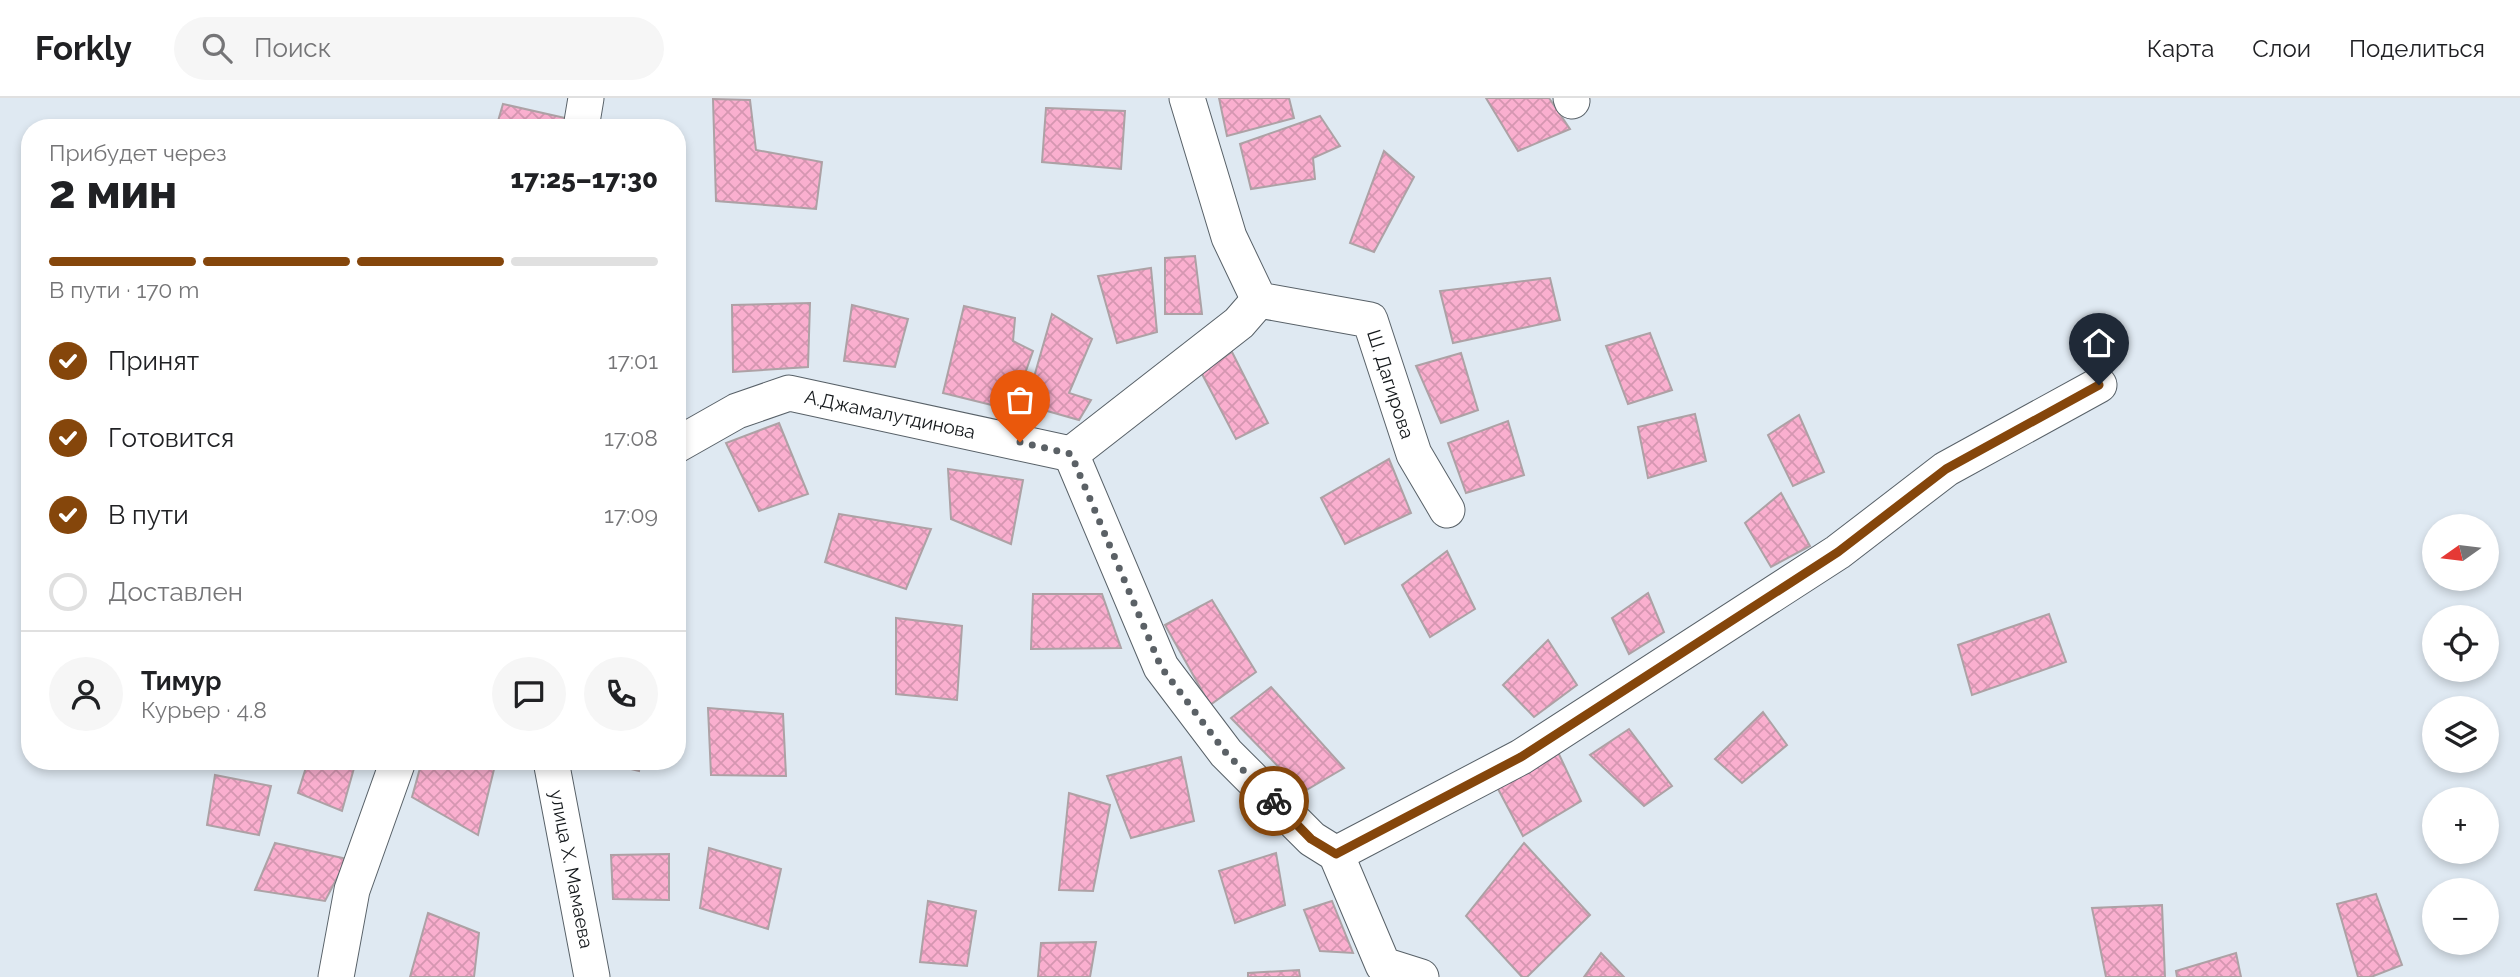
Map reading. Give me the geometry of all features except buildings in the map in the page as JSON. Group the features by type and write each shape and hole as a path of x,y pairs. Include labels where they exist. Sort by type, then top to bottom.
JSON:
{"street":[{"path":"582,119 586,98"},
{"path":"1187,98 1229,237 1259,300 1239,323 1071,454 1161,667 1226,753 1311,839 1336,854 1383,965 1421,977"},
{"name":"Ш. Дагирова","path":"1259,300 1370,320 1415,454 1447,510"},
{"path":"1336,854 1521,757 1838,552 1946,469 2099,385"},
{"name":"А.Джамалутдинова","path":"686,440 737,411 789,393 1071,454"},
{"path":"336,977 352,890 395,770"},
{"name":"улица Х. Мамаева","path":"553,770 592,977"}],"way so far":[{"path":"1020,442 1071,454 1161,667 1226,753 1274,801"}],"route":[{"path":"1274,801 1311,839 1336,854 1521,757 1838,552 1946,469 2099,385"}]}
